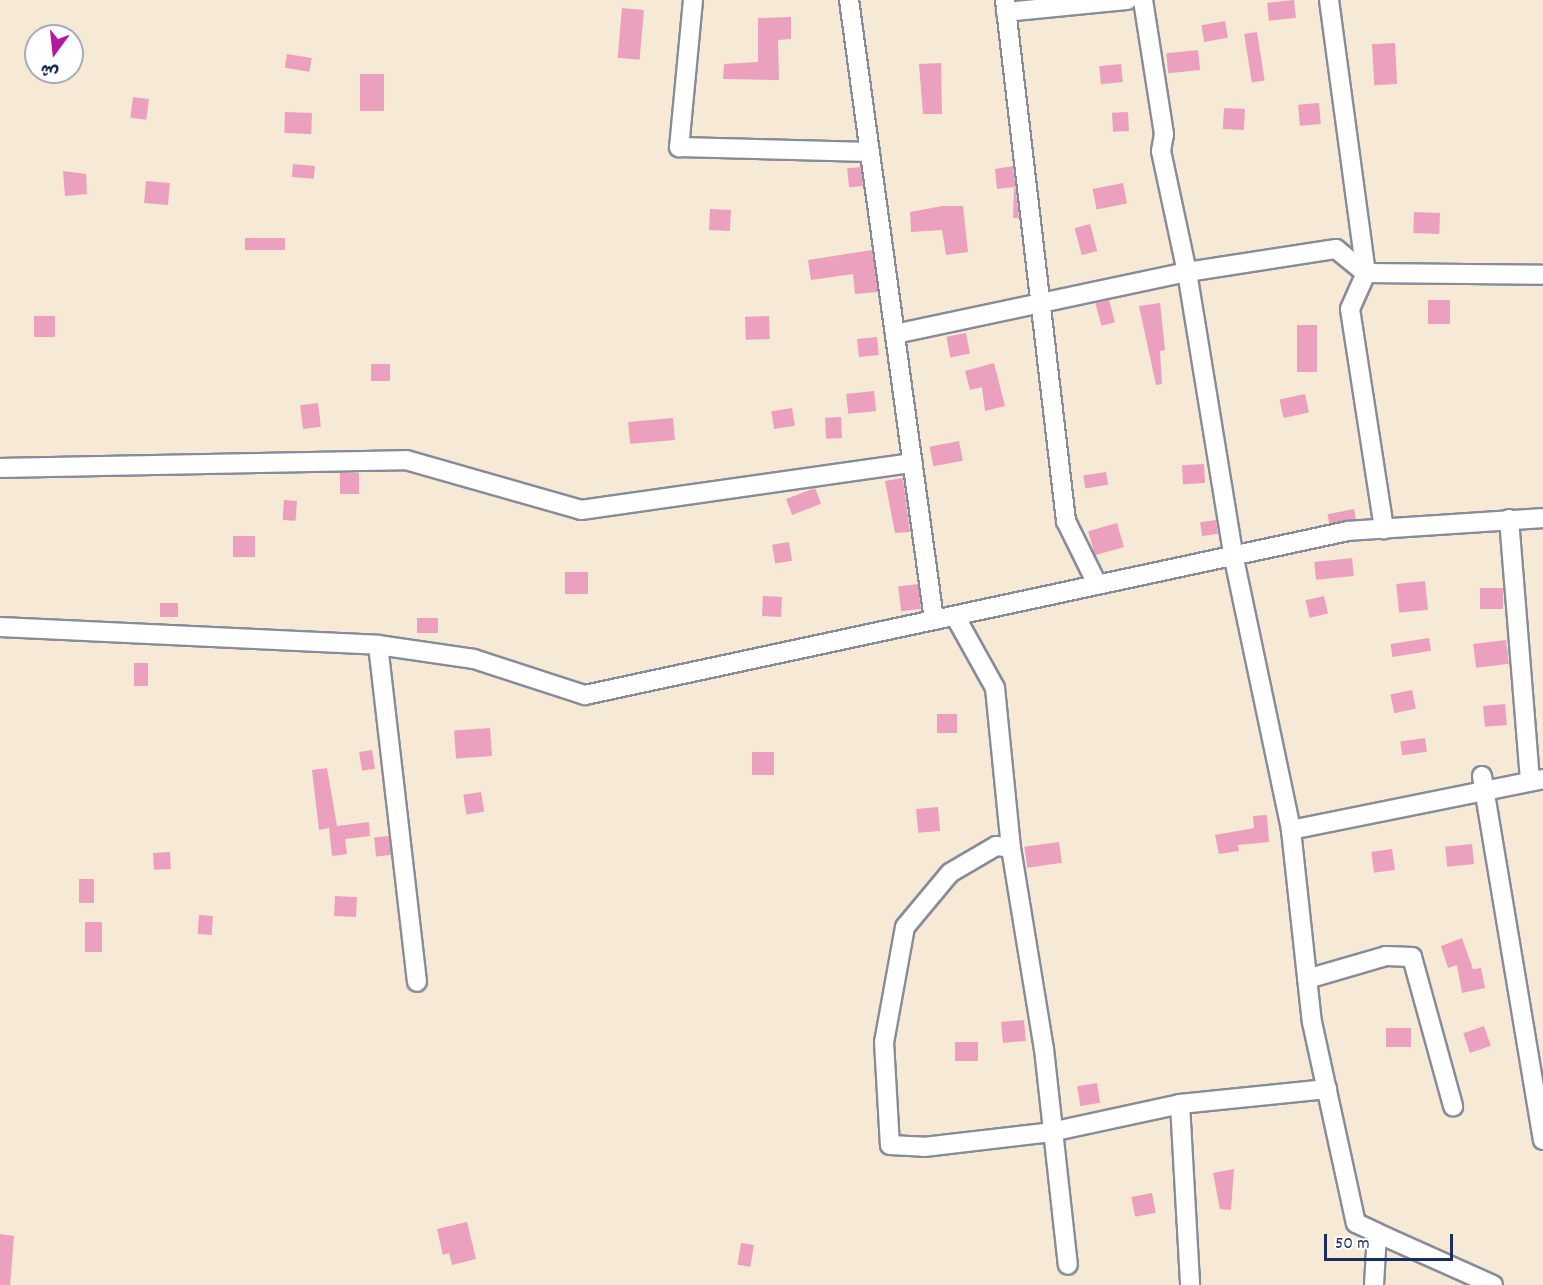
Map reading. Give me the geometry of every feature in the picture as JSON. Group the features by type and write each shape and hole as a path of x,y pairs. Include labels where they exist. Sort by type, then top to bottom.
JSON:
{"street":[{"path":"693,0 679,147 870,152"},
{"path":"849,0 934,620"},
{"path":"1097,584 1066,521 1038,302 1005,6 1127,0"},
{"path":"1143,0 1164,134 1161,151 1187,272 1233,554 1291,830 1307,979 1327,1089 1356,1223 1493,1285"},
{"path":"1329,0 1366,273 1350,309 1384,529"},
{"path":"895,334 1187,272 1336,249 1366,273 1543,275"},
{"path":"0,468 406,460 580,510 913,463"},
{"path":"0,627 378,645 474,659 585,695 1233,554 1384,529 1543,518"},
{"path":"1291,830 1483,783 1536,779 1509,519"},
{"path":"955,616 995,688 1011,848 1044,1049 1051,1132 1068,1265"},
{"path":"378,645 417,982"},
{"path":"1483,783 1543,1140"},
{"path":"1011,848 996,846 950,873 905,927 884,1042 890,1145 924,1147 1051,1132 1180,1104 1327,1089"},
{"path":"1307,979 1386,956 1412,957 1453,1106"},
{"path":"1180,1104 1190,1285"},
{"path":"1374,1285 1377,1233"}],"building":[{"path":"1294,0 1296,18 1269,21 1267,3"},
{"path":"622,8 644,10 640,60 618,58"},
{"path":"791,17 791,39 778,40 779,80 723,79 724,64 758,62 758,18"},
{"path":"1225,21 1228,38 1204,42 1201,25"},
{"path":"1257,32 1265,80 1252,82 1244,34"},
{"path":"1395,43 1397,84 1374,85 1372,44"},
{"path":"1198,50 1200,70 1168,73 1166,53"},
{"path":"287,54 312,58 310,72 285,68"},
{"path":"941,63 942,114 923,114 919,64"},
{"path":"1121,64 1123,82 1101,84 1099,66"},
{"path":"360,74 384,74 384,111 360,111"},
{"path":"133,97 149,99 146,120 130,118"},
{"path":"1319,103 1321,124 1300,126 1298,105"},
{"path":"1224,108 1245,109 1244,130 1223,129"},
{"path":"285,112 312,113 311,134 284,133"},
{"path":"1128,112 1129,131 1113,132 1112,113"},
{"path":"293,164 315,166 314,179 292,177"},
{"path":"1013,166 1019,218 1013,218 1014,187 997,189 995,169"},
{"path":"861,167 863,186 849,187 847,168"},
{"path":"63,171 86,174 87,194 65,196"},
{"path":"146,181 170,183 168,205 144,203"},
{"path":"1123,183 1127,204 1097,210 1093,189"},
{"path":"942,206 963,206 968,252 946,255 942,230 911,232 910,212"},
{"path":"710,209 731,210 730,231 709,230"},
{"path":"1414,212 1440,213 1439,234 1413,233"},
{"path":"1090,224 1097,251 1082,255 1075,228"},
{"path":"245,238 285,238 285,250 245,250"},
{"path":"872,250 878,292 855,294 853,274 811,280 808,260"},
{"path":"1109,300 1115,322 1101,326 1095,304"},
{"path":"1428,300 1450,300 1450,324 1428,324"},
{"path":"1160,303 1165,350 1160,351 1162,384 1156,385 1139,306"},
{"path":"34,316 55,316 55,337 34,337"},
{"path":"769,316 770,339 746,340 745,317"},
{"path":"1297,325 1317,325 1317,372 1297,372"},
{"path":"966,333 970,354 950,357 946,337"},
{"path":"877,337 879,355 859,357 857,339"},
{"path":"994,363 1005,406 985,411 982,387 970,390 965,371"},
{"path":"371,364 390,364 390,381 371,381"},
{"path":"874,391 876,411 848,414 846,394"},
{"path":"1305,394 1309,413 1284,418 1280,399"},
{"path":"318,403 321,427 303,429 300,405"},
{"path":"792,408 795,426 774,429 771,411"},
{"path":"841,417 842,438 826,439 825,418"},
{"path":"673,418 675,440 630,444 628,422"},
{"path":"959,441 963,461 933,466 930,447"},
{"path":"1204,464 1205,483 1183,484 1182,465"},
{"path":"1106,472 1108,485 1085,488 1083,476"},
{"path":"340,473 359,473 359,494 340,494"},
{"path":"903,478 910,532 895,533 885,481"},
{"path":"815,488 821,504 792,515 786,499"},
{"path":"284,500 297,501 296,521 283,520"},
{"path":"1354,509 1356,519 1329,524 1327,514"},
{"path":"1216,520 1218,534 1202,536 1200,522"},
{"path":"1117,523 1124,547 1095,555 1088,531"},
{"path":"233,536 255,536 255,557 233,557"},
{"path":"789,542 792,561 775,563 772,545"},
{"path":"1352,558 1354,576 1316,580 1314,562"},
{"path":"565,572 588,572 588,594 565,594"},
{"path":"1425,581 1428,610 1399,613 1396,584"},
{"path":"918,584 921,609 901,611 898,586"},
{"path":"1480,588 1503,588 1503,609 1480,609"},
{"path":"763,596 782,597 781,617 762,616"},
{"path":"1324,596 1328,614 1310,618 1305,600"},
{"path":"160,603 178,603 178,617 160,617"},
{"path":"417,618 438,618 438,633 417,633"},
{"path":"1429,638 1431,651 1393,657 1390,644"},
{"path":"1506,640 1509,664 1476,668 1473,644"},
{"path":"134,663 148,663 148,686 134,686"},
{"path":"1412,690 1416,709 1394,713 1390,695"},
{"path":"1505,704 1507,725 1485,727 1483,706"},
{"path":"937,714 957,714 957,733 937,733"},
{"path":"490,728 492,756 456,758 454,731"},
{"path":"1425,738 1427,752 1402,755 1400,741"},
{"path":"372,750 375,769 362,771 359,752"},
{"path":"752,752 774,752 774,775 752,775"},
{"path":"327,768 337,826 369,822 370,836 345,839 347,854 332,856 329,828 319,830 312,770"},
{"path":"481,792 484,812 466,815 463,795"},
{"path":"938,807 940,831 918,833 916,809"},
{"path":"1267,815 1269,842 1238,845 1239,851 1219,854 1215,835 1254,828 1253,816"},
{"path":"389,836 391,855 376,856 374,838"},
{"path":"1059,842 1062,863 1027,868 1024,847"},
{"path":"1472,844 1474,864 1447,867 1445,847"},
{"path":"1392,849 1395,870 1374,873 1371,852"},
{"path":"170,852 171,869 154,870 153,853"},
{"path":"79,879 94,879 94,903 79,903"},
{"path":"335,896 357,897 356,917 334,916"},
{"path":"199,915 213,916 212,935 198,934"},
{"path":"85,922 102,922 102,952 85,952"},
{"path":"1462,938 1473,969 1481,968 1485,988 1462,993 1457,965 1448,968 1441,946"},
{"path":"1024,1020 1026,1041 1003,1043 1001,1022"},
{"path":"1484,1026 1491,1046 1470,1053 1463,1033"},
{"path":"1386,1028 1411,1028 1411,1047 1386,1047"},
{"path":"955,1042 978,1042 978,1061 955,1061"},
{"path":"1097,1083 1100,1103 1080,1106 1077,1086"},
{"path":"1234,1169 1231,1210 1220,1209 1213,1173"},
{"path":"1152,1193 1156,1213 1135,1217 1131,1197"},
{"path":"467,1222 476,1259 452,1265 449,1253 443,1255 437,1229"},
{"path":"0,1234 14,1236 10,1285 0,1285"},
{"path":"741,1243 754,1245 750,1267 738,1265"}]}
